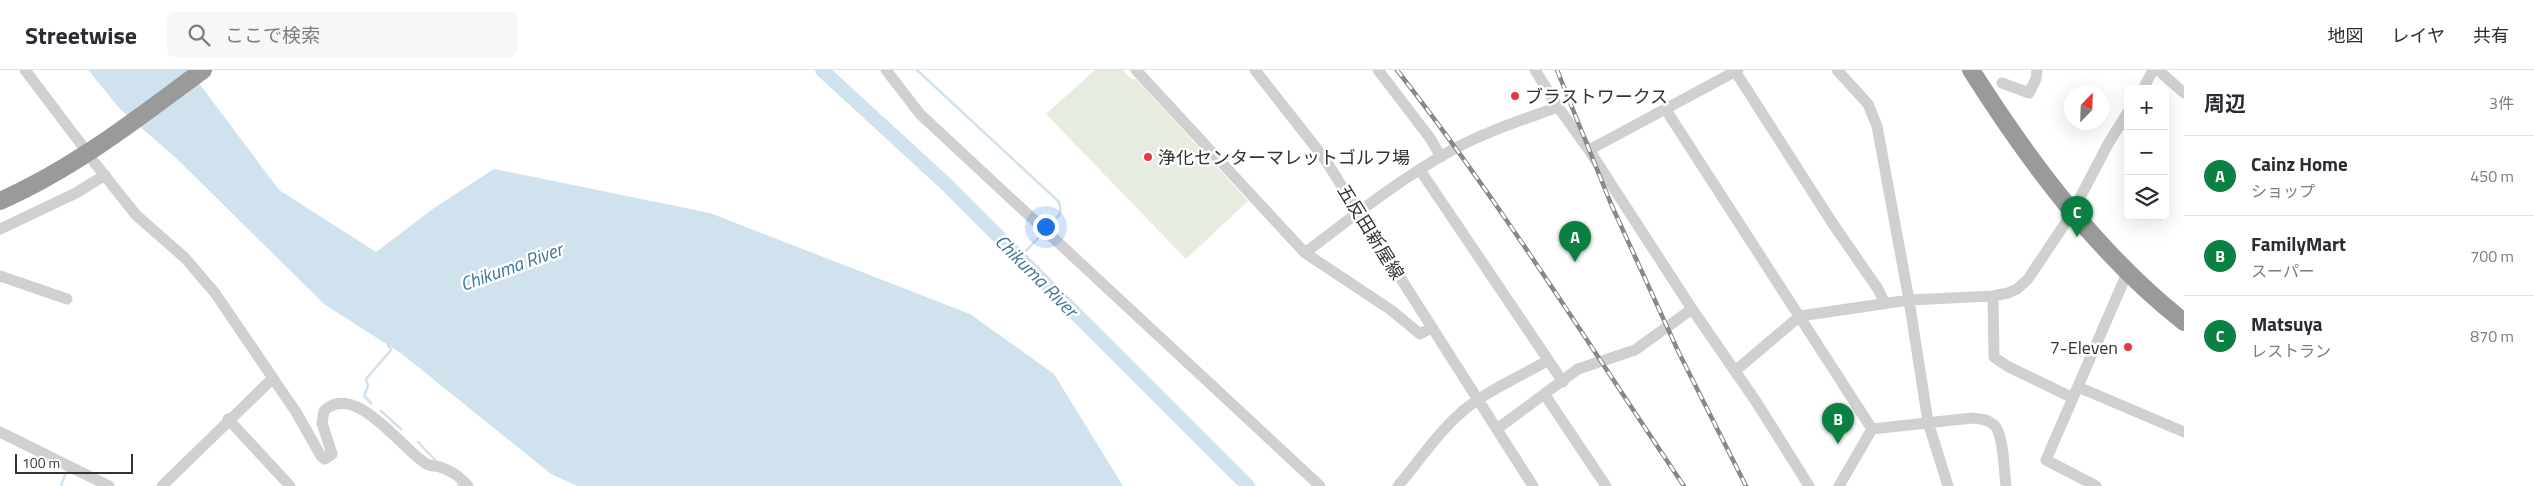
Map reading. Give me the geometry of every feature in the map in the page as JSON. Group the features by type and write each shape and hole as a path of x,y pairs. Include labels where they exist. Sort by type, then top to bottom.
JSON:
{"highway":[{"path":"0,201 49,177 120,132 203,70"},
{"path":"1971,70 2003,120 2072,213 2128,271 2183,318"}],"street":[{"path":"25,70 81,144"},
{"path":"886,70 920,114 1320,486"},
{"path":"1136,70 1305,253 1391,310 1420,334 1431,328"},
{"name":"五反田新屋線","path":"1255,70 1306,133 1359,212 1533,486"},
{"path":"1378,70 1430,138 1441,157"},
{"path":"1535,70 1809,486"},
{"path":"1836,70 1868,104 1876,120 1909,300 1928,422 1948,486"},
{"path":"2002,82 2029,93 2038,70"},
{"path":"2145,85 2153,70"},
{"path":"2158,70 2184,93"},
{"path":"1589,150 1736,71 1833,224 1878,289 1885,304"},
{"path":"1305,253 1359,212 1441,157 1484,134 1558,107"},
{"path":"1666,110 1872,429"},
{"path":"1735,371 1800,316 1909,300 1993,296 2008,293 2023,285 2072,213 2108,144 2124,118"},
{"path":"94,162 136,215 199,272 216,293 272,379 296,412 312,445 325,459 332,454 321,416 332,404 346,404 355,406 375,418 425,463 452,471 468,486"},
{"path":"1420,170 1547,361 1563,382"},
{"path":"1,231 76,193 105,175"},
{"path":"2096,486 2078,483 2046,460 2128,271"},
{"path":"0,276 67,299"},
{"path":"1993,296 1994,357 2007,366 2184,432"},
{"path":"1497,429 1546,395 1578,369 1635,350 1692,309"},
{"path":"1398,486 1452,422 1479,399 1547,361"},
{"path":"162,486 272,379"},
{"path":"1546,395 1606,486"},
{"path":"1872,429 1972,418 1988,420 2000,434 2006,486"},
{"path":"228,420 290,486"},
{"path":"1839,486 1872,429"},
{"path":"0,432 109,486"}],"shaded area":[{"name":"浄化センターマレットゴルフ場","path":"1095,70 1123,70 1131,79 1136,79 1248,201 1186,259 1046,114"}],"water":[{"path":"88,70 189,70 279,190 376,252 434,208 494,169 710,213 970,314 1054,374 1123,486 577,486 551,474 402,354 324,304 177,159 120,109"}],"waterway":[{"name":"Chikuma River","path":"822,70 947,185 1248,486"},
{"path":"917,70 1058,201 1061,209 1060,212 1048,227"},
{"path":"1020,257 1043,233"},
{"path":"371,403 364,396 368,386 366,379 391,350 387,343"},
{"path":"381,411 401,429"},
{"path":"418,442 437,462"},
{"path":"61,486 67,469"}],"railway":[{"path":"1397,70 1509,223 1684,486"},
{"path":"1557,70 1611,204 1679,353 1746,486"}],"place":[{"name":"ブラストワークス","path":"1515,96"},
{"name":"浄化センターマレットゴルフ場","path":"1148,157"},
{"name":"Matsuya","path":"2077,237"},
{"name":"Cainz Home","path":"1575,262"},
{"name":"7-Eleven","path":"2128,347"},
{"name":"FamilyMart","path":"1838,444"}]}
